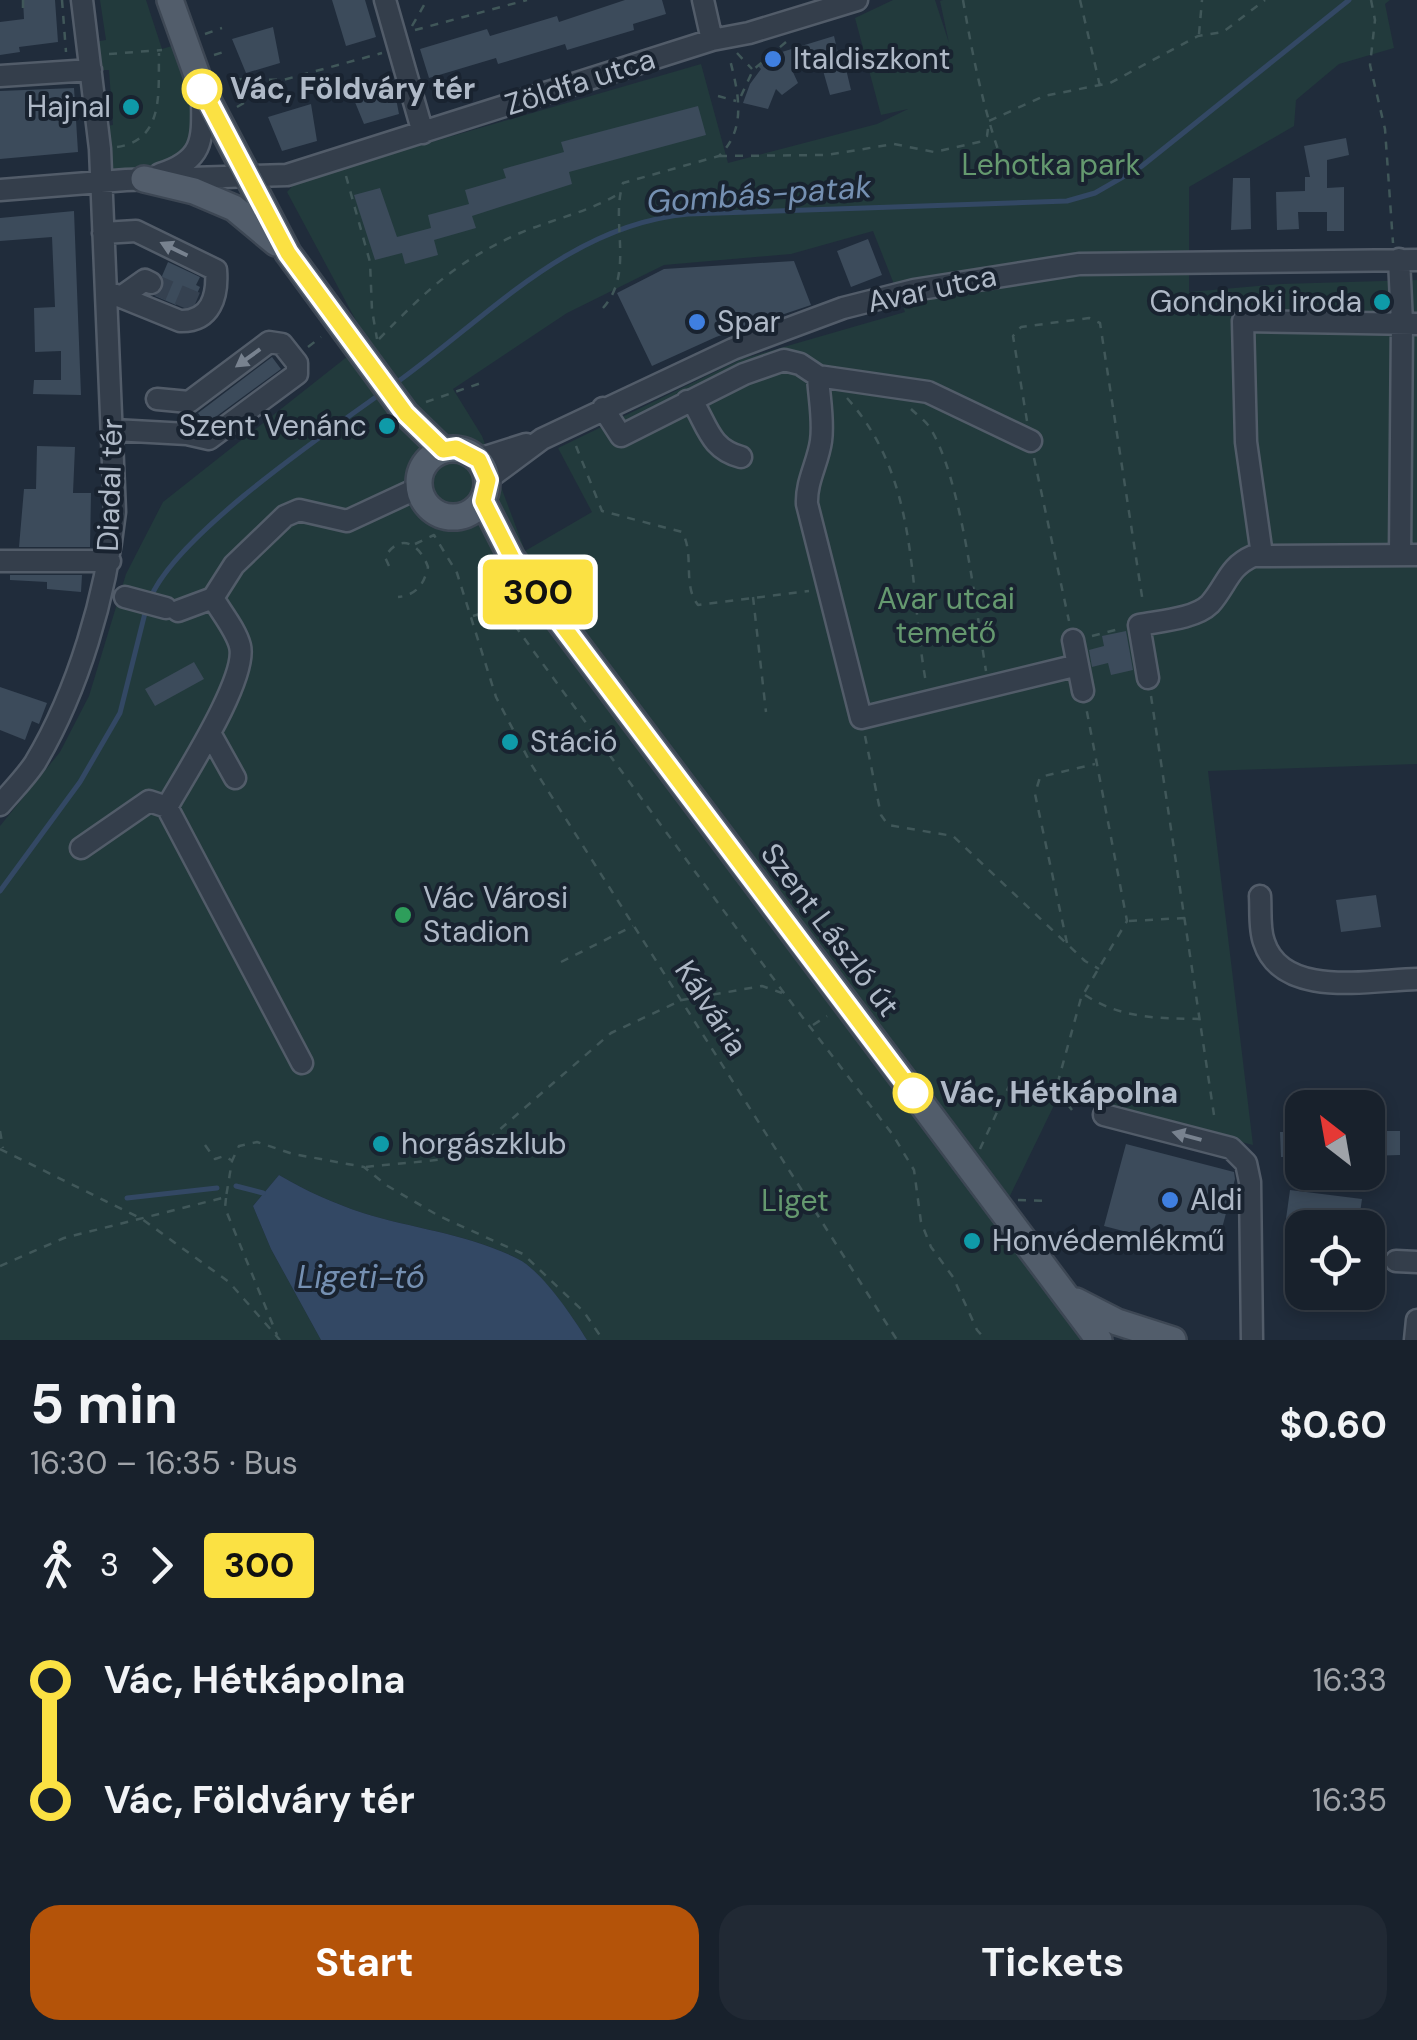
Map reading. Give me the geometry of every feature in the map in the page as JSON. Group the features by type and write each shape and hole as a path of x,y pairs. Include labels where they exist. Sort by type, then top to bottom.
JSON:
{"main road":[{"path":"170,0 202,89 288,253 369,363 414,409 428,468 431,510 452,518 478,489 456,448 428,468"},
{"path":"144,179 194,191 234,208 288,253"},
{"name":"Szent László út","path":"478,489 512,558 1100,1340"},
{"path":"1066,1294 1117,1322 1173,1340"}],"street":[{"name":"Diadal tér","path":"0,805 33,766 64,708 110,560 115,512 114,294 103,233 100,150 82,0"},
{"path":"385,0 423,132"},
{"path":"703,0 712,40"},
{"name":"Zöldfa utca","path":"246,178 287,175 712,40 857,0"},
{"path":"0,76 91,63"},
{"path":"144,179 180,168 194,156 202,136 202,89"},
{"path":"0,190 144,179 246,178"},
{"path":"103,233 136,231 216,270 218,293 203,305 199,319 180,321 114,294"},
{"path":"1148,678 1143,624 1199,612 1208,606 1238,562 1262,556 1409,554 1409,324 1403,260"},
{"name":"Avar utca","path":"478,489 542,439 734,348 843,308 914,290 1079,264 1403,260"},
{"path":"114,294 145,280 151,283"},
{"path":"1262,556 1246,442 1244,320 1409,324"},
{"path":"114,430 209,439 297,374 293,358 282,344 270,342 189,402 158,400"},
{"path":"734,348 744,374"},
{"path":"603,408 621,436 744,374 784,360 824,377 928,392 1031,441"},
{"path":"824,377 821,446 806,488 861,718 1078,665"},
{"path":"687,402 694,404 714,442 726,453 740,457"},
{"path":"125,596 172,610 213,598 234,564 285,516 299,510 347,521 373,512 428,468"},
{"path":"0,561 110,560"},
{"path":"167,807 210,733 240,665 240,644 213,598"},
{"path":"1073,640 1083,691"},
{"path":"210,733 235,778"},
{"path":"81,848 149,801 167,807 302,1063"},
{"path":"1260,896 1264,943 1280,968 1304,982 1417,979"},
{"path":"1104,1115 1231,1148 1246,1162 1250,1182 1252,1340"},
{"path":"1415,1340 1417,1320"}],"path":[{"path":"23,0 23,8"},
{"path":"426,0 409,32 526,0"},
{"path":"963,0 979,92 1005,169 1022,176"},
{"path":"1080,0 1100,87"},
{"path":"1198,36 1202,0"},
{"path":"990,121 1044,96 1100,87 1198,36 1223,32 1265,0"},
{"path":"1371,0 1375,20 1370,65 1385,129 1403,260"},
{"path":"199,36 222,28"},
{"path":"739,100 753,70 786,42"},
{"path":"91,63 161,50 157,99 148,133 132,145 100,150"},
{"path":"208,57 227,51"},
{"path":"233,108 283,80 387,52"},
{"path":"738,53 753,70"},
{"path":"720,156 728,148 738,124 739,100 729,56"},
{"path":"237,78 283,80"},
{"path":"718,96 739,100"},
{"path":"603,308 615,295 622,262 621,196 624,183 630,180 720,156 828,155 894,144 934,152 979,142 987,136 990,121"},
{"path":"345,173 370,262 378,340 437,280 474,255 523,232 621,196"},
{"path":"1089,318 1100,323 1143,624 1073,640 1013,336 1021,327 1089,318"},
{"path":"293,358 326,333"},
{"path":"824,377 870,423 900,494 929,701"},
{"path":"414,409 482,383"},
{"path":"888,387 927,424 942,455 961,527 989,687"},
{"path":"568,426 602,511 682,532 688,542 692,597 698,605 828,590"},
{"name":"Kálvária","path":"414,544 434,534 457,574 496,696 531,764 897,1340"},
{"path":"389,566 385,556 388,550 404,542 414,544 424,554 428,566 425,579 410,596 398,597"},
{"path":"752,596 766,712"},
{"path":"473,616 492,610 510,620 784,993 847,1072 914,1170 921,1222 931,1247 953,1277 977,1330 986,1340"},
{"path":"1148,678 1214,1114"},
{"path":"1072,1110 1056,1089 1072,1031 1083,994 1127,920 1083,691"},
{"path":"861,718 880,816 888,826 953,836 1100,969"},
{"path":"1068,944 1035,794 1040,777 1097,763"},
{"path":"1127,920 1184,918"},
{"path":"561,962 635,925"},
{"path":"280,1340 225,1208 232,1161 240,1146 258,1142 293,1154 364,1167 448,1160 475,1151 611,1033 682,1000 762,986 784,993"},
{"path":"1083,994 1107,1009 1136,1017 1200,1018"},
{"path":"971,1168 1010,1084"},
{"path":"0,1131 2,1149 142,1220 229,1282 280,1340"},
{"path":"205,1145 215,1159 224,1156 232,1161"},
{"path":"364,1167 386,1185 439,1216 523,1254 584,1312 604,1340"},
{"path":"0,1266 64,1238 226,1196"},
{"path":"1001,1209 1013,1200 1047,1200"}],"green space":[{"path":"100,0 146,0 162,49 185,42 202,89 189,162 101,182 98,127 113,125 109,70 91,70 88,43 106,40"},
{"path":"893,0 935,0 949,43 940,1 943,0 1390,0 1385,4 1394,48 1339,64 1296,100 1294,126 1189,187 1189,292 1281,284 1417,280 1417,764 1208,771 1253,1145 1059,1095 1005,1206 1107,1340 587,1340 546,1284 518,1259 461,1238 352,1209 279,1175 253,1206 271,1249 321,1340 0,1340 0,826 60,752 89,696 126,574 163,502 367,341 287,192 297,181 701,64 728,163 877,124 908,109 881,115 855,18","holes":["873,231 905,312 742,359 558,448 592,512 525,551 482,436 453,389 567,313 664,265 791,254"]}],"water":[{"name":"Ligeti-tó","path":"279,1175 352,1209 461,1238 518,1259 546,1283 587,1340 321,1340 271,1249 253,1206"}],"building":[{"path":"23,0 55,0 58,42 19,47 20,52 0,55 0,22 24,19"},
{"path":"332,0 365,0 376,37 346,46"},
{"path":"625,0 662,0 666,14 633,24 634,30 567,50 565,44 498,64 496,58 429,78 420,49 487,29 490,36 557,16 559,22"},
{"path":"273,27 280,63 246,73 232,39"},
{"path":"834,36 851,90 830,95 820,60 792,70 798,83 782,95 776,89 768,109 743,103 761,69 758,66 772,55"},
{"path":"392,78 399,114 364,124 350,90"},
{"path":"74,88 78,152 0,159 0,91"},
{"path":"311,104 317,141 282,151 268,117"},
{"path":"698,106 706,135 569,172 572,184 472,216 476,228 434,240 438,255 405,264 402,253 375,260 354,195 380,188 397,237 431,228 428,215 469,204 465,190 506,178 503,169 564,152 561,142"},
{"path":"1346,138 1349,155 1327,160 1327,188 1344,187 1344,231 1327,231 1327,212 1298,212 1299,229 1277,230 1276,192 1305,191 1305,177 1310,177 1304,146"},
{"path":"1233,178 1250,178 1251,229 1231,230"},
{"path":"74,211 81,395 33,394 34,380 61,380 61,351 35,352 34,308 55,307 52,237 0,241 0,218"},
{"path":"868,239 882,275 851,287 837,251"},
{"name":"Spar","path":"794,261 811,305 716,337 652,366 617,293 664,269"},
{"path":"168,262 200,277 192,305 178,300 176,305 155,296 164,288 162,276"},
{"path":"272,357 281,369 206,424 198,413"},
{"path":"37,446 75,447 73,493 91,493 90,547 19,547 24,489 36,489"},
{"path":"10,575 82,575 81,592 47,589 47,582 10,580"},
{"path":"1126,631 1133,670 1111,675 1108,663 1092,667 1089,650 1104,646 1102,636"},
{"path":"194,662 204,679 155,706 145,689"},
{"path":"0,687 47,703 39,724 32,721 25,740 0,730"},
{"path":"1376,895 1381,927 1341,932 1336,900"},
{"path":"1385,1131 1400,1131 1400,1155 1385,1155"},
{"path":"1280,1132 1285,1132 1285,1157 1281,1157"},
{"name":"Aldi","path":"1126,1144 1234,1172 1215,1255 1104,1226"},
{"path":"1290,1190 1362,1199 1360,1210 1287,1210"}],"waterway":[{"name":"Gombás-patak","path":"396,383 532,278 605,236 645,222 688,214 1067,201 1095,193 1142,166 1349,0"},
{"name":"Gombás-patak","path":"150,599 165,574 219,517 290,459 383,392"},
{"name":"Gombás-patak","path":"0,891 80,782 120,713 146,609"},
{"path":"236,1186 263,1193"},
{"path":"127,1198 217,1188"}],"tunnel":[{"path":"151,283 196,302"}],"bus line":[{"name":"300","path":"202,89 288,253 406,414 443,450 456,448 479,460 488,480 483,501 512,558 913,1093"}],"place":[{"name":"Italdiszkont","path":"773,59"},
{"name":"Vác, Földváry tér","path":"202,89"},
{"name":"Hajnal","path":"131,107"},
{"name":"Gondnoki iroda","path":"1382,302"},
{"name":"Spar","path":"697,322"},
{"name":"Szent Venánc","path":"387,426"},
{"name":"Stáció","path":"510,742"},
{"name":"Vác Városi Stadion","path":"403,915"},
{"name":"Vác, Hétkápolna","path":"913,1093"},
{"name":"horgászklub","path":"381,1144"},
{"name":"Aldi","path":"1170,1200"},
{"name":"Honvédemlékmű","path":"972,1241"}],"park label":[{"name":"Lehotka park","path":"1051,165"},
{"name":"Avar utcai temető","path":"946,616"},
{"name":"Liget","path":"795,1201"}]}
